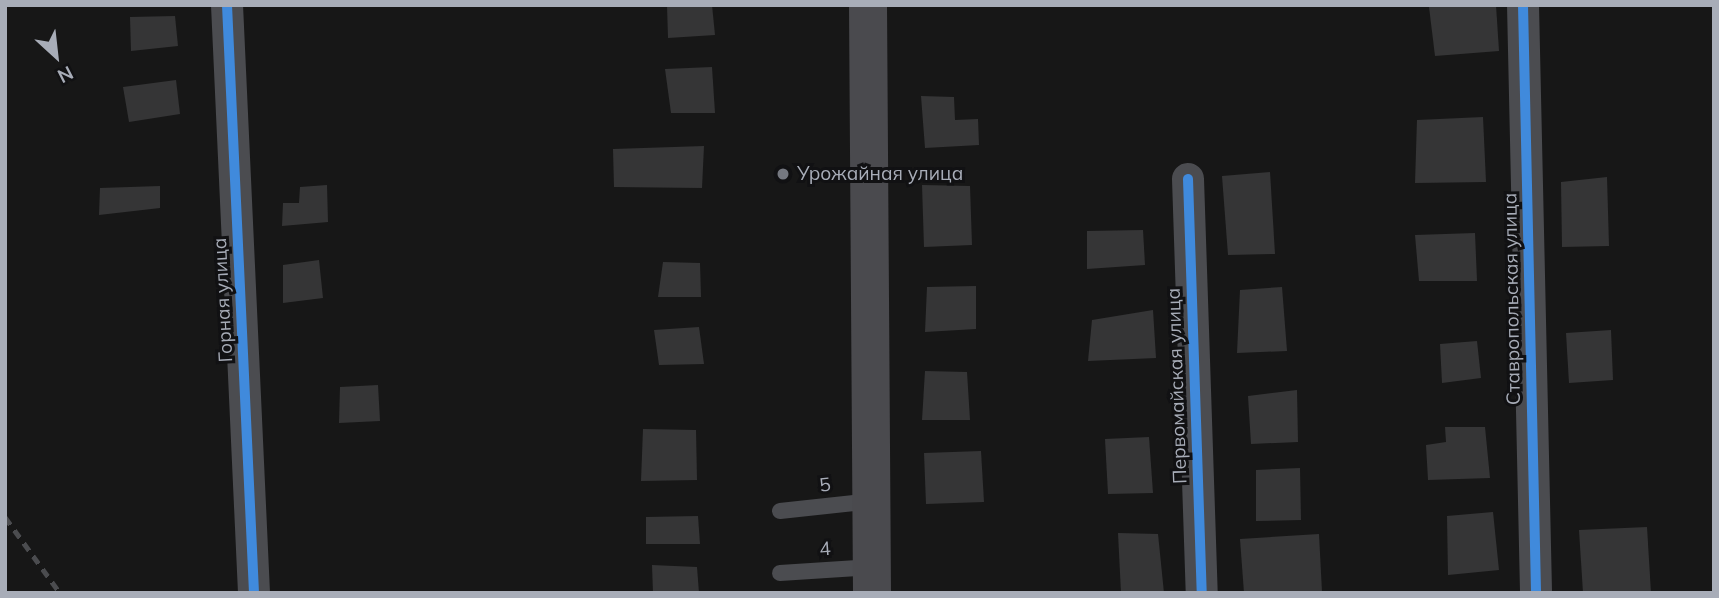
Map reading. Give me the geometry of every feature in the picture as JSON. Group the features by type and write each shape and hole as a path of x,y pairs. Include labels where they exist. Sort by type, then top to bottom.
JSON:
{"main road":[{"path":"867,5 875,500 873,580"}],"street":[{"name":"Горная улица","path":"227,5 254,593"},
{"name":"Ставропольская улица","path":"1524,5 1536,593"},
{"name":"Первомайская улица","path":"1188,179 1202,593"}],"lane":[{"name":"5","path":"780,511 875,500"},
{"name":"4","path":"780,573 873,580"}],"building":[{"path":"667,5 712,5 715,35 668,38"},
{"path":"1496,5 1499,51 1435,56 1429,7"},
{"path":"175,16 178,46 131,51 130,17"},
{"path":"712,67 715,113 671,113 665,69"},
{"path":"176,80 180,114 129,122 123,87"},
{"path":"921,96 954,97 955,120 978,119 979,145 925,148"},
{"path":"1483,117 1486,182 1415,183 1417,120"},
{"path":"704,146 702,188 614,187 613,149"},
{"path":"1270,172 1275,254 1228,255 1222,176"},
{"path":"1607,177 1609,246 1562,247 1561,182"},
{"path":"327,185 328,222 282,226 283,203 299,203 300,187"},
{"path":"922,185 970,186 972,245 924,247"},
{"path":"160,186 160,208 99,215 100,188"},
{"path":"1143,230 1145,265 1087,269 1087,231"},
{"path":"1475,233 1477,281 1419,281 1415,235"},
{"path":"319,260 323,298 283,303 283,265"},
{"path":"663,262 700,263 701,297 658,297"},
{"path":"976,286 976,329 925,332 927,287"},
{"path":"1282,287 1287,351 1237,353 1240,290"},
{"path":"1153,310 1156,358 1088,361 1092,320"},
{"path":"699,327 704,364 659,365 654,330"},
{"path":"1611,330 1613,380 1569,383 1566,333"},
{"path":"1477,341 1481,378 1442,383 1440,344"},
{"path":"925,371 967,372 970,420 922,420"},
{"path":"378,385 380,421 339,423 340,387"},
{"path":"1297,390 1298,442 1251,444 1248,396"},
{"path":"1445,427 1485,427 1490,478 1428,480 1426,445 1446,442"},
{"path":"643,429 696,430 697,480 641,481"},
{"path":"1149,437 1153,493 1108,494 1105,439"},
{"path":"981,451 984,502 926,504 924,453"},
{"path":"1300,468 1301,520 1256,521 1256,470"},
{"path":"1493,512 1499,570 1448,575 1447,516"},
{"path":"698,516 700,544 646,544 646,517"},
{"path":"1647,527 1651,593 1583,593 1579,530"},
{"path":"1118,533 1158,534 1164,593 1121,593"},
{"path":"1319,534 1322,592 1244,593 1240,539"},
{"path":"652,565 697,567 699,593 653,593"}],"railway":[{"path":"5,517 60,593"}],"cycle path":[{"path":"227,5 254,593"},
{"path":"1523,5 1536,593"},
{"path":"1188,179 1202,593"}],"place":[{"name":"Урожайная улица","path":"783,174"}]}
